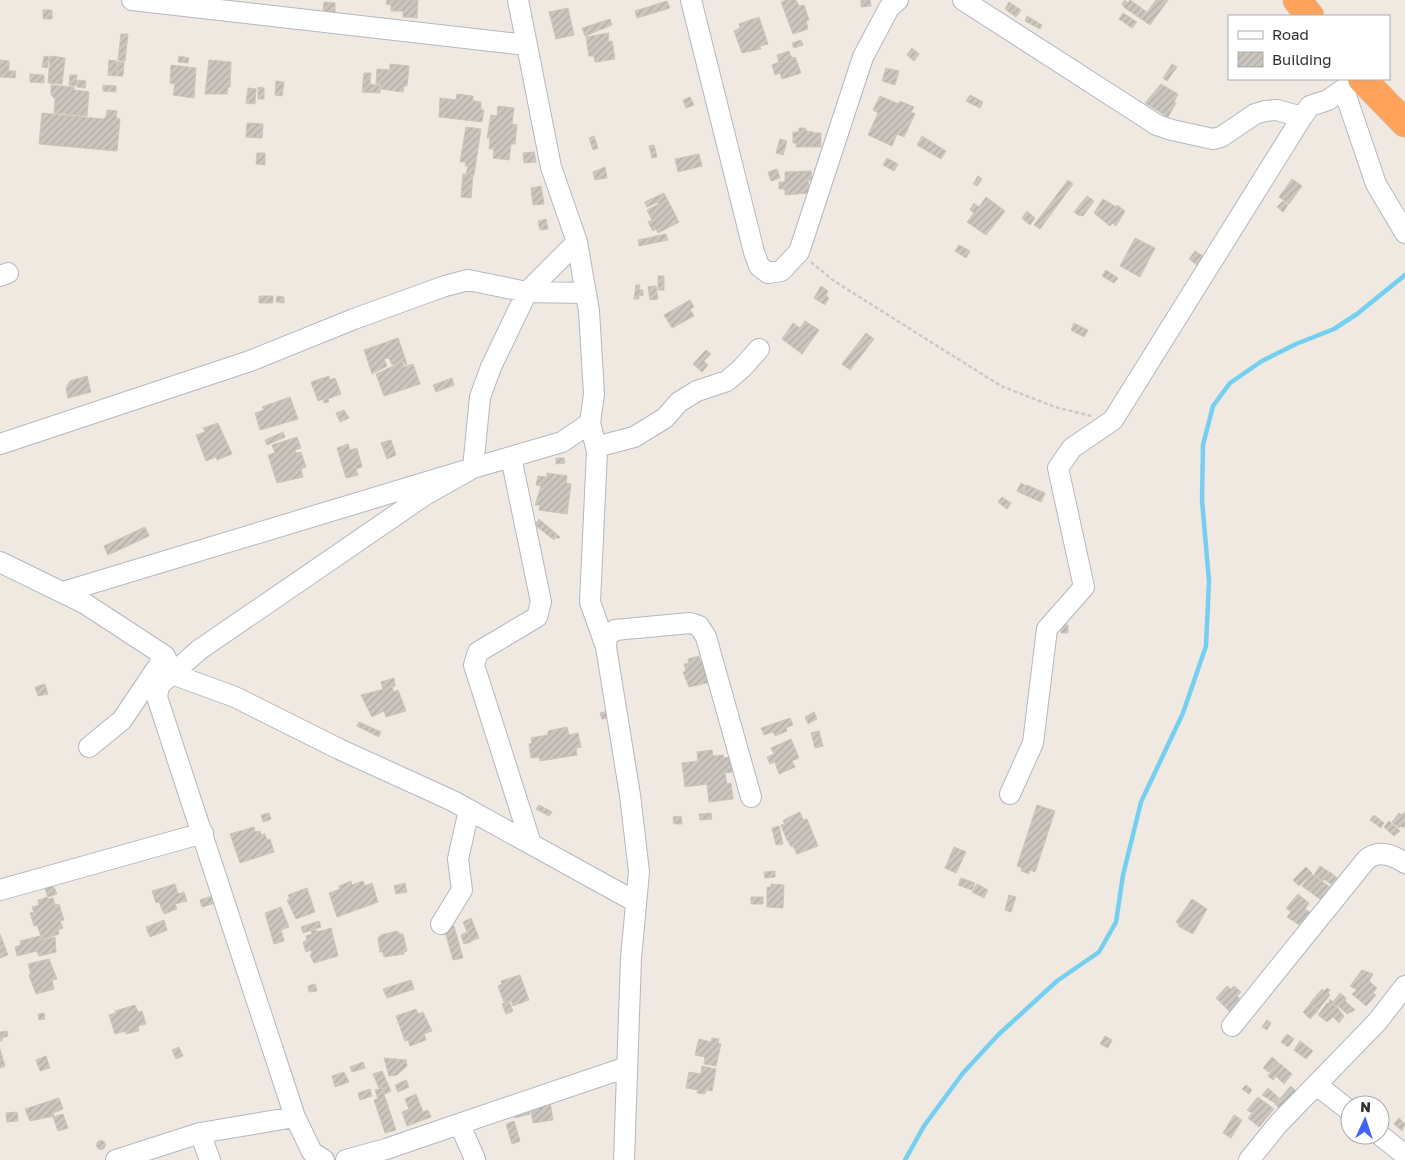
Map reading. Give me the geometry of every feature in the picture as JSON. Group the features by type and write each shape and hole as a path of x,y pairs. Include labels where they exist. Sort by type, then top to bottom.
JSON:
{"highway":[{"path":"1297,0 1309,15"},
{"path":"1355,82 1405,123"}],"street":[{"path":"132,0 526,45"},
{"path":"518,0 551,167 577,242 586,293 594,394 590,423 596,447 590,602 606,647 630,795 639,872 630,958 624,1160"},
{"path":"691,0 758,266 768,273 781,271 798,252 863,57 889,8 898,0"},
{"path":"963,0 1157,125 1213,139 1221,138 1255,114 1265,111 1277,110 1302,117"},
{"path":"1010,794 1033,743 1048,629 1084,587 1058,468 1072,448 1113,420 1310,106 1328,100 1355,82 1376,184 1405,233"},
{"path":"473,468 480,397 491,367 527,292 577,242"},
{"path":"0,444 250,361 445,286 468,280 527,292 586,293"},
{"path":"596,447 634,436 665,418 680,402 697,391 727,381 759,349"},
{"path":"63,592 562,442 590,423"},
{"path":"511,457 541,602 537,618 478,652 474,664 531,844"},
{"path":"89,747 122,720 168,665 199,650 417,500 473,468"},
{"path":"0,562 84,603 168,665 469,810 636,902"},
{"path":"606,647 608,636 614,630 690,622 699,626 706,637 751,797"},
{"path":"168,665 159,686 157,697 295,1116 312,1152 324,1160"},
{"path":"441,924 462,890 458,859 469,810"},
{"path":"0,890 203,833"},
{"path":"1232,1026 1366,860 1375,854 1384,854 1392,855 1405,863"},
{"path":"1250,1160 1279,1123 1318,1086 1377,1022 1405,986"},
{"path":"346,1160 386,1149 627,1067"},
{"path":"1318,1086 1340,1103"},
{"path":"116,1160 200,1133 295,1116"},
{"path":"456,1125 463,1132 475,1159"},
{"path":"200,1133 210,1160"},
{"path":"1390,1143 1405,1155"}],"path":[{"path":"798,252 834,281 1001,386 1055,408 1113,420"}],"building":[{"path":"387,0 418,0 417,18 403,17 403,11 391,11 391,5 386,4"},
{"path":"796,0 799,6 804,5 809,20 806,21 808,29 793,34 781,2"},
{"path":"861,0 870,0 871,6 861,7"},
{"path":"1125,0 1128,3 1130,0 1147,12 1156,0 1168,0 1150,25 1125,8 1122,4"},
{"path":"667,1 670,8 637,18 635,11"},
{"path":"324,2 335,3 335,12 323,11"},
{"path":"1009,2 1021,10 1016,17 1005,9"},
{"path":"568,8 574,35 556,39 549,12"},
{"path":"43,10 52,10 52,19 43,19"},
{"path":"1123,13 1137,22 1132,28 1119,19"},
{"path":"1027,16 1042,25 1040,29 1025,21"},
{"path":"759,17 768,44 760,46 761,49 742,53 734,31 740,28 739,24"},
{"path":"610,19 612,25 585,36 582,28"},
{"path":"609,33 608,42 612,41 615,59 595,62 594,56 589,56 586,37"},
{"path":"121,34 128,34 125,61 118,60"},
{"path":"801,40 803,45 794,48 792,43"},
{"path":"912,48 919,54 914,61 907,55"},
{"path":"789,51 792,58 795,57 801,73 782,79 780,73 775,75 772,65 779,62 777,55"},
{"path":"44,56 49,57 47,68 42,67"},
{"path":"50,56 65,58 62,84 48,83"},
{"path":"179,56 189,58 188,63 178,62"},
{"path":"0,60 9,61 9,71 16,71 15,78 0,77"},
{"path":"109,60 117,61 116,76 108,75"},
{"path":"209,60 231,62 230,87 228,87 227,94 205,94"},
{"path":"118,62 124,62 123,76 117,76"},
{"path":"390,64 409,66 407,86 404,86 403,92 381,89 381,85 376,84 377,69 390,70"},
{"path":"1172,64 1177,67 1167,81 1163,78"},
{"path":"171,65 196,68 194,98 173,95 175,84 170,83"},
{"path":"886,68 899,71 895,85 882,81"},
{"path":"364,73 371,73 370,84 380,86 380,93 362,92"},
{"path":"30,74 44,75 44,83 30,82"},
{"path":"70,75 77,75 76,86 69,85"},
{"path":"78,80 86,81 85,88 77,87"},
{"path":"276,81 284,82 282,96 275,95"},
{"path":"1161,84 1178,94 1174,102 1176,103 1168,117 1145,103"},
{"path":"51,85 74,87 74,90 89,92 87,116 54,113 55,99 51,95"},
{"path":"103,85 116,86 116,92 103,91"},
{"path":"258,87 264,88 264,99 258,99"},
{"path":"248,88 256,89 255,104 246,103"},
{"path":"457,94 473,96 473,101 481,102 481,110 484,110 482,122 439,117 440,98 456,100"},
{"path":"970,95 983,102 980,108 966,101"},
{"path":"880,96 899,104 900,101 914,107 911,112 915,114 904,137 897,134 892,146 868,135 878,113 873,110"},
{"path":"690,97 694,105 686,108 683,100"},
{"path":"498,106 514,108 512,124 517,125 515,144 511,144 509,160 493,158 494,149 489,149 490,138 487,138 491,115 497,116"},
{"path":"107,110 117,111 116,118 120,119 117,151 39,144 42,113 103,119 106,117"},
{"path":"247,123 263,124 262,138 246,137"},
{"path":"466,127 481,129 474,175 466,174 468,166 465,166 466,162 460,162"},
{"path":"799,128 806,128 806,131 814,133 821,133 821,147 796,147 796,143 793,143 793,132 799,132"},
{"path":"594,136 598,148 593,150 589,138"},
{"path":"922,136 946,151 941,159 917,145"},
{"path":"780,139 787,141 783,155 776,153"},
{"path":"654,145 657,157 652,158 649,146"},
{"path":"534,152 536,162 524,163 523,153"},
{"path":"257,153 265,153 265,165 256,164"},
{"path":"699,154 702,166 678,172 675,159"},
{"path":"887,158 898,164 894,171 883,165"},
{"path":"605,167 607,178 595,180 593,172"},
{"path":"777,169 780,178 771,181 768,172"},
{"path":"811,171 812,180 808,180 809,193 785,195 785,189 779,189 779,182 785,182 785,172"},
{"path":"463,174 473,175 471,198 461,197"},
{"path":"978,176 982,179 977,186 973,184"},
{"path":"1292,179 1302,186 1289,204 1279,197"},
{"path":"1068,180 1073,184 1040,229 1034,225"},
{"path":"541,186 544,204 533,205 531,188"},
{"path":"664,193 679,222 658,233 656,229 653,231 648,222 652,220 647,210 659,204 658,202 647,207 645,202"},
{"path":"1087,196 1094,201 1083,216 1078,215 1074,212"},
{"path":"986,197 1005,211 986,235 967,222 974,213 970,210 974,203 979,207"},
{"path":"1103,199 1125,211 1116,226 1112,223 1110,226 1094,213"},
{"path":"1283,201 1288,205 1283,212 1277,207"},
{"path":"1027,211 1035,218 1030,225 1022,218"},
{"path":"546,219 548,229 540,230 538,221"},
{"path":"666,234 668,240 639,246 638,240"},
{"path":"1135,238 1155,248 1140,277 1120,266"},
{"path":"959,245 970,251 966,258 955,251"},
{"path":"1195,251 1203,256 1197,265 1189,259"},
{"path":"1106,270 1118,278 1114,283 1102,276"},
{"path":"658,276 664,276 664,290 658,290"},
{"path":"636,285 640,285 639,290 643,290 643,296 639,295 639,299 634,299"},
{"path":"656,286 658,299 650,300 648,287"},
{"path":"821,286 828,291 826,296 829,298 825,305 814,298"},
{"path":"259,296 273,296 273,303 259,303"},
{"path":"277,296 284,297 284,303 276,302"},
{"path":"690,300 694,307 690,309 694,316 672,328 664,315"},
{"path":"805,321 819,330 802,354 782,339 793,323 800,328"},
{"path":"1074,323 1088,330 1084,337 1071,330"},
{"path":"866,333 874,339 850,370 842,364"},
{"path":"398,338 407,364 405,365 403,361 392,365 389,358 384,359 387,366 372,374 364,350"},
{"path":"706,350 711,354 704,361 708,365 702,372 693,364"},
{"path":"402,362 404,367 413,364 420,384 384,396 376,374"},
{"path":"87,376 91,392 68,398 66,388 70,381"},
{"path":"329,376 330,380 335,378 341,394 328,399 329,402 324,403 323,399 318,401 311,382"},
{"path":"452,378 454,385 436,392 433,385"},
{"path":"290,397 298,419 260,430 255,413 264,410 262,407"},
{"path":"344,410 349,418 340,422 336,413"},
{"path":"218,423 232,454 217,460 216,457 206,461 196,435 205,432 203,428"},
{"path":"283,432 285,437 267,445 265,440"},
{"path":"297,437 301,448 295,450 296,453 301,452 306,467 301,469 303,477 277,483 268,455 275,453 272,445"},
{"path":"391,440 396,455 387,459 381,443"},
{"path":"348,444 350,450 357,448 362,467 356,469 358,475 346,478 337,448"},
{"path":"556,458 564,458 565,463 556,464"},
{"path":"547,473 567,476 566,483 571,484 567,514 539,510 540,505 535,505 541,486 536,485 538,476 547,477"},
{"path":"1021,483 1026,486 1022,494 1017,491"},
{"path":"1027,485 1045,493 1041,502 1023,494"},
{"path":"1002,497 1011,503 1007,509 998,502"},
{"path":"539,519 560,537 558,539 556,537 554,540 535,525"},
{"path":"145,527 149,536 108,555 104,546"},
{"path":"1061,625 1068,625 1068,633 1061,633"},
{"path":"699,656 700,660 705,659 711,682 689,687 683,672 686,671 684,664 689,663 688,659"},
{"path":"394,678 395,686 383,689 381,682"},
{"path":"45,684 48,694 38,696 35,687"},
{"path":"392,687 394,692 398,690 406,711 386,717 384,711 372,717 361,695"},
{"path":"608,711 609,718 602,719 600,713"},
{"path":"814,712 817,719 808,724 805,717"},
{"path":"790,718 793,725 786,728 787,731 775,736 773,732 764,735 761,728"},
{"path":"359,722 381,732 379,737 357,726"},
{"path":"567,727 569,735 578,733 581,747 576,748 577,755 540,761 539,757 531,758 529,744 532,743 531,738 548,735 548,731"},
{"path":"819,731 823,746 815,748 811,733"},
{"path":"791,739 799,758 792,761 795,767 779,774 775,762 770,764 767,757 774,754 771,748"},
{"path":"712,750 713,756 723,755 724,758 732,757 733,772 725,773 727,784 731,783 733,799 709,802 707,784 685,787 682,763 698,761 697,752"},
{"path":"539,805 552,812 549,816 536,809"},
{"path":"1037,805 1055,811 1035,872 1030,870 1029,874 1021,871 1022,868 1017,866"},
{"path":"800,812 803,820 807,819 818,846 797,854 786,838 781,825 785,824 783,821 787,818"},
{"path":"1405,812 1405,826 1404,828 1401,826 1399,828 1392,822 1399,813 1402,815"},
{"path":"269,813 271,819 263,822 261,815"},
{"path":"711,813 712,819 700,820 699,814"},
{"path":"1374,815 1384,823 1381,828 1370,820"},
{"path":"681,816 682,824 674,824 673,817"},
{"path":"1389,821 1400,831 1394,836 1384,827"},
{"path":"779,826 783,844 776,845 772,828"},
{"path":"254,827 255,832 260,831 261,835 265,834 267,840 270,839 274,852 240,863 230,834"},
{"path":"954,847 966,852 956,873 945,868"},
{"path":"1320,866 1329,872 1323,881 1314,875"},
{"path":"1306,867 1312,873 1299,886 1293,880"},
{"path":"775,871 775,877 765,878 764,872"},
{"path":"1330,872 1341,881 1336,888 1324,879"},
{"path":"1311,874 1333,889 1324,902 1302,886"},
{"path":"961,878 975,883 972,890 958,885"},
{"path":"351,881 352,885 363,881 365,886 372,883 378,902 337,917 329,893 340,889 339,886"},
{"path":"405,883 407,892 396,894 394,886"},
{"path":"175,884 178,894 184,892 187,901 175,904 177,909 164,914 159,902 156,903 152,891"},
{"path":"771,884 784,885 783,908 767,907 767,887 771,887"},
{"path":"977,884 988,890 984,898 972,892"},
{"path":"53,885 57,894 48,897 45,888"},
{"path":"307,888 315,912 296,919 287,900 290,899 288,895"},
{"path":"1298,894 1309,903 1305,909 1311,913 1301,926 1287,917 1291,912 1286,908"},
{"path":"215,895 218,902 202,907 200,900"},
{"path":"1009,895 1016,897 1011,912 1005,910"},
{"path":"47,897 48,899 53,898 55,905 59,904 64,920 60,921 63,928 58,930 59,934 42,939 37,925 34,926 30,913 34,912 32,907 39,905 38,900"},
{"path":"751,897 763,897 763,904 751,904"},
{"path":"1192,899 1207,909 1193,934 1178,926 1179,924 1176,922"},
{"path":"281,907 289,927 281,930 284,941 274,944 265,913"},
{"path":"471,918 479,938 471,941 463,922"},
{"path":"164,920 167,930 150,937 146,927"},
{"path":"319,921 321,927 303,933 301,927"},
{"path":"454,926 463,958 453,960 444,928"},
{"path":"331,928 338,956 314,963 310,955 312,954 311,950 306,952 303,942 307,940 306,936 312,934 311,931 317,930 317,932"},
{"path":"398,931 399,934 403,934 407,951 404,954 384,957 383,952 380,952 378,938 381,935"},
{"path":"467,932 471,942 464,944 461,935"},
{"path":"0,934 8,955 0,958"},
{"path":"40,936 41,940 55,937 56,952 39,956 37,951 17,956 15,947 21,945 20,941"},
{"path":"49,959 57,979 52,980 54,989 36,994 29,975 31,974 28,964"},
{"path":"1362,970 1373,974 1369,981 1377,988 1373,993 1376,995 1366,1006 1352,994 1357,990 1350,986"},
{"path":"520,975 529,1000 513,1006 511,1000 504,1002 498,986 502,984 501,981"},
{"path":"411,980 414,989 387,998 383,989"},
{"path":"315,984 317,991 309,992 308,986"},
{"path":"1227,986 1231,989 1234,986 1241,992 1237,996 1243,1002 1231,1013 1216,998"},
{"path":"1327,988 1330,990 1328,993 1330,995 1318,1010 1310,1003 1322,989 1324,991"},
{"path":"1340,993 1346,998 1345,1001 1355,1010 1347,1014 1338,1006 1329,1003 1330,999 1333,1002"},
{"path":"509,1001 513,1011 506,1014 502,1004"},
{"path":"1327,1003 1337,1007 1344,1016 1339,1023 1333,1017 1327,1022 1318,1015"},
{"path":"1310,1004 1318,1011 1310,1019 1303,1012"},
{"path":"135,1005 138,1012 142,1011 146,1024 138,1026 139,1031 126,1034 125,1031 115,1034 109,1015 116,1013 115,1011"},
{"path":"416,1009 418,1014 423,1012 432,1031 424,1034 426,1040 410,1046 408,1040 405,1041 396,1016"},
{"path":"44,1013 45,1019 39,1020 38,1014"},
{"path":"1267,1020 1271,1023 1267,1030 1262,1027"},
{"path":"7,1031 8,1036 0,1041 0,1032"},
{"path":"1287,1034 1294,1039 1288,1047 1281,1042"},
{"path":"1105,1036 1112,1040 1108,1048 1100,1044"},
{"path":"712,1038 719,1039 718,1043 721,1044 716,1066 704,1064 705,1057 695,1055 699,1039 711,1042"},
{"path":"1300,1041 1313,1051 1306,1059 1294,1050"},
{"path":"179,1047 183,1056 176,1059 172,1050"},
{"path":"0,1049 5,1066 0,1068"},
{"path":"46,1056 50,1068 40,1071 36,1060"},
{"path":"1272,1057 1277,1061 1269,1072 1263,1068"},
{"path":"384,1058 406,1060 407,1066 397,1075 389,1076"},
{"path":"363,1062 365,1068 352,1072 350,1067"},
{"path":"1277,1062 1283,1066 1273,1080 1268,1076"},
{"path":"702,1066 716,1069 712,1091 706,1090 705,1094 697,1093 698,1090 686,1088 689,1072 701,1074"},
{"path":"1284,1067 1292,1074 1284,1084 1276,1076"},
{"path":"382,1071 391,1091 385,1094 382,1087 379,1088 373,1074"},
{"path":"344,1072 349,1082 335,1087 332,1076"},
{"path":"406,1080 409,1087 398,1092 395,1085"},
{"path":"1246,1085 1252,1090 1249,1094 1242,1089"},
{"path":"1291,1086 1298,1093 1282,1111 1275,1104"},
{"path":"382,1088 396,1130 385,1133 374,1100 378,1099 375,1090"},
{"path":"1268,1088 1279,1098 1275,1103 1262,1095"},
{"path":"370,1089 372,1096 360,1100 358,1093"},
{"path":"416,1094 423,1112 428,1110 431,1117 407,1126 402,1112 409,1109 405,1099"},
{"path":"1258,1097 1274,1109 1259,1127 1248,1118 1252,1113 1247,1110"},
{"path":"59,1098 63,1109 53,1113 54,1116 30,1121 25,1109"},
{"path":"550,1101 553,1120 533,1123 530,1104"},
{"path":"527,1103 530,1114 515,1118 512,1107"},
{"path":"17,1112 18,1121 7,1122 6,1113"},
{"path":"63,1114 68,1128 58,1131 53,1117"},
{"path":"1234,1115 1242,1120 1231,1138 1223,1133"},
{"path":"1399,1118 1405,1124 1402,1131 1394,1124"},
{"path":"514,1121 520,1141 512,1144 506,1124"},
{"path":"101,1140 106,1145 101,1150 96,1145"}],"waterway":[{"path":"905,1160 924,1126 963,1073 998,1035 1057,981 1099,952 1116,922 1123,875 1141,802 1183,713 1206,646 1209,581 1202,500 1203,445 1213,406 1230,383 1262,361 1296,344 1334,329 1357,314 1405,275"}]}
